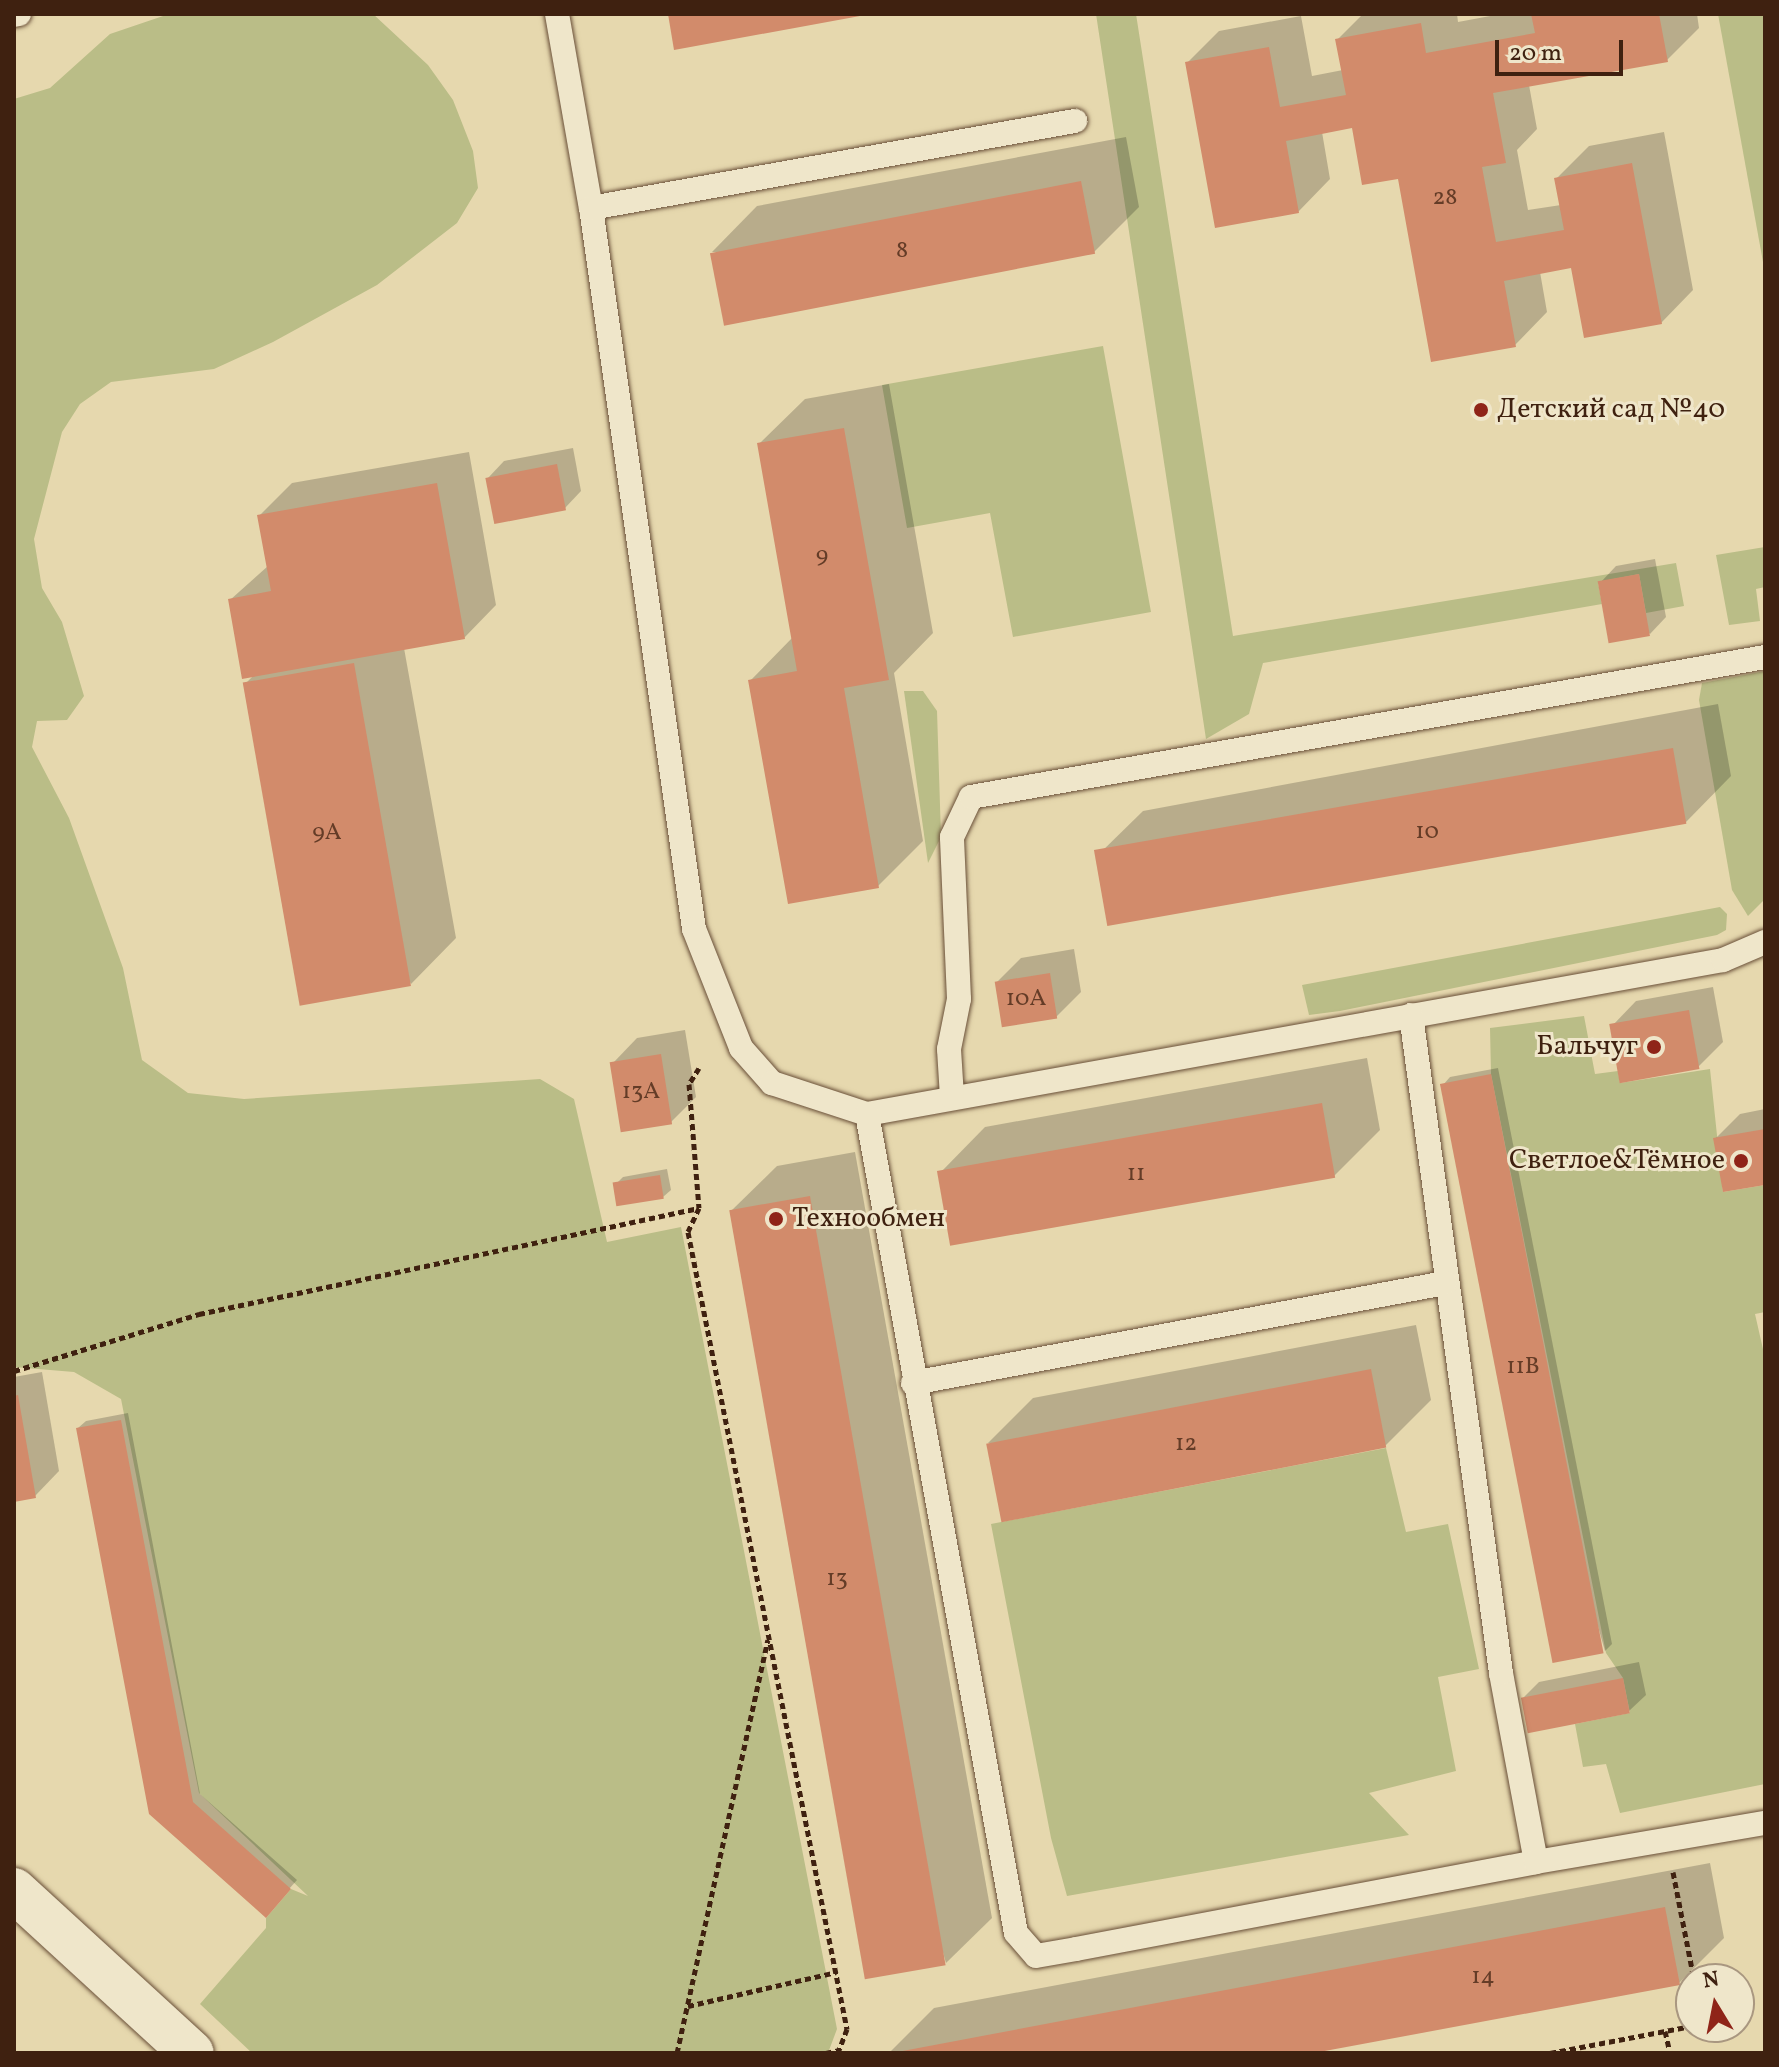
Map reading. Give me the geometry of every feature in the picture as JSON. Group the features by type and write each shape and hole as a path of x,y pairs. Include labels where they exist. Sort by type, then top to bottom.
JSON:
{"street":[{"path":"14,1890 192,2053"}],"lane":[{"path":"557,14 591,208 694,929 741,1048 772,1083 867,1114 1723,960 1765,942"},
{"path":"591,208 1075,121"},
{"path":"952,1097 949,1049 959,999 952,837 971,797 1765,657"},
{"path":"1411,1015 1445,1283 1501,1673 1536,1862"},
{"path":"867,1114 913,1383 1016,1933 1036,1956 1536,1862 1765,1823"},
{"path":"913,1383 1445,1283"}],"path":[{"path":"699,1068 689,1084 699,1208 688,1232 847,2029 839,2051 826,2053"},
{"path":"14,1371 199,1314 699,1208"},
{"path":"677,2053 769,1635"},
{"path":"1666,1840 1691,1963"},
{"path":"688,2006 836,1972"},
{"path":"1550,2053 1675,2029"},
{"path":"1665,2031 1670,2053"}],"green space":[{"path":"169,14 373,14 428,65 453,100 473,151 478,188 457,223 377,285 273,342 214,369 111,382 80,404 62,432 34,539 42,588 62,622 84,696 67,720 37,721 32,747 69,818 123,968 142,1060 188,1093 244,1099 540,1079 574,1099 607,1242 681,1227 837,2029 828,2053 252,2053 200,2004 266,1928 266,1918 291,1889 308,1896 199,1793 121,1399 74,1372 14,1367 14,99 50,88 110,34"},
{"path":"1096,14 1136,14 1233,636 1676,563 1684,606 1646,613 1639,574 1598,582 1602,604 1263,663 1249,714 1206,739"},
{"path":"1718,14 1765,14 1765,273"},
{"path":"1103,346 1151,612 1013,637 990,513 907,528 882,385"},
{"path":"1765,547 1765,587 1756,589 1760,621 1729,625 1716,555"},
{"path":"1765,671 1765,899 1748,916 1732,890 1699,700 1702,683"},
{"path":"904,691 923,691 937,711 941,837 928,863"},
{"path":"1720,907 1727,914 1726,930 1717,935 1340,1011 1309,1015 1302,985"},
{"path":"1584,1016 1595,1074 1618,1071 1620,1083 1710,1069 1723,1192 1765,1185 1765,1312 1755,1314 1765,1358 1765,1784 1620,1813 1606,1764 1583,1767 1575,1724 1630,1713 1623,1678 1606,1653 1491,1074 1490,1028"},
{"path":"1386,1448 1406,1532 1448,1524 1479,1669 1438,1677 1456,1771 1369,1793 1409,1835 1067,1896 1051,1838 991,1524"}],"building":[{"path":"668,14 860,14 860,16 674,50"},
{"path":"1531,14 1659,14 1668,62 1493,93 1506,163 1482,167 1496,242 1564,230 1554,178 1632,163 1662,324 1584,338 1571,268 1504,281 1516,347 1431,362 1398,179 1362,185 1352,128 1286,141 1299,213 1215,228 1185,62 1269,47 1280,107 1346,95 1335,39 1421,23 1426,53 1535,33"},
{"path":"1081,181 1095,254 724,326 710,253"},
{"path":"844,428 889,680 844,688 879,888 788,904 748,680 797,671 757,443"},
{"path":"557,464 566,510 494,524 485,478"},
{"path":"437,483 465,639 242,679 228,599 271,591 257,515"},
{"path":"1639,574 1650,636 1609,643 1598,581"},
{"path":"354,663 411,986 300,1006 243,683"},
{"path":"1673,748 1686,824 1107,926 1094,850"},
{"path":"1050,973 1057,1018 1002,1027 995,982"},
{"name":"Бальчуг","path":"1689,1010 1699,1069 1620,1083 1609,1024"},
{"path":"661,1054 672,1124 621,1132 610,1062"},
{"path":"1491,1074 1604,1653 1553,1663 1440,1084"},
{"path":"1322,1103 1335,1178 950,1246 937,1171"},
{"name":"Светлое&Тёмное","path":"1765,1129 1765,1185 1723,1192 1713,1138"},
{"path":"660,1175 664,1199 616,1206 613,1183"},
{"path":"810,1196 946,1965 865,1979 729,1210"},
{"path":"1371,1369 1386,1448 1001,1522 986,1444"},
{"path":"18,1395 36,1498 14,1502 14,1396"},
{"path":"121,1420 193,1802 291,1889 266,1918 149,1814 76,1428"},
{"path":"1623,1678 1630,1713 1528,1733 1521,1698"},
{"path":"1665,1907 1676,1963 1675,1986 1314,2053 892,2053"}],"place":[{"name":"Детский сад №40","path":"1481,410"},
{"name":"Бальчуг","path":"1654,1047"},
{"name":"Светлое&Тёмное","path":"1741,1161"},
{"name":"Технообмен","path":"776,1219"}]}
